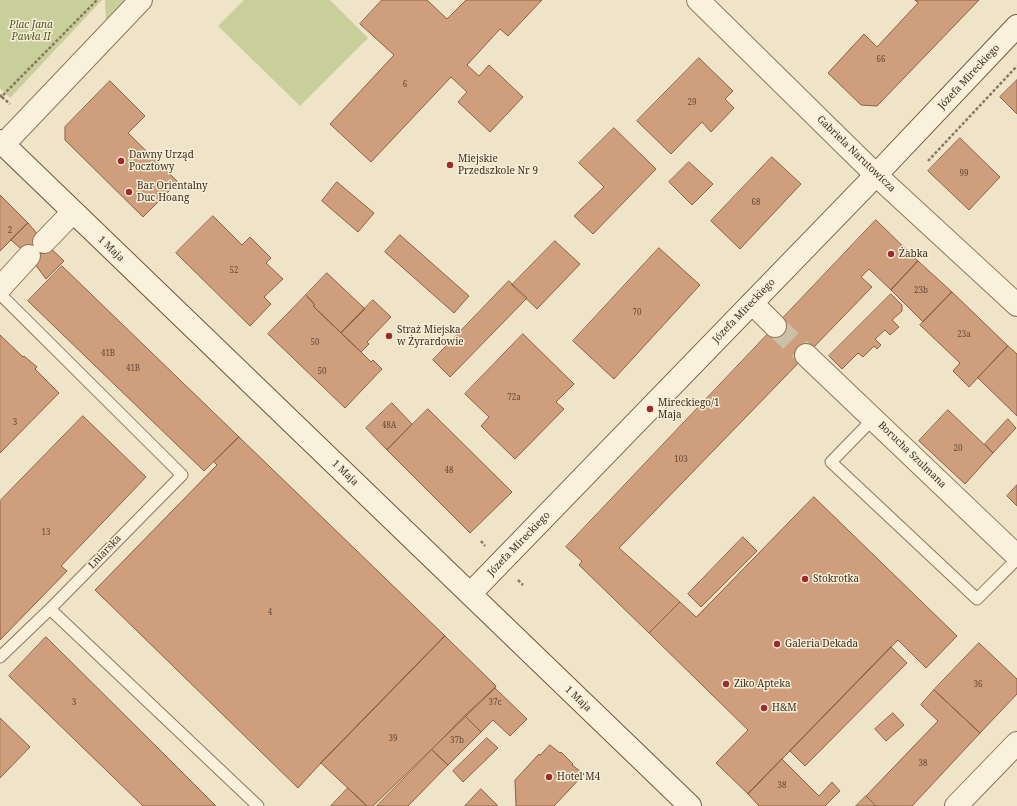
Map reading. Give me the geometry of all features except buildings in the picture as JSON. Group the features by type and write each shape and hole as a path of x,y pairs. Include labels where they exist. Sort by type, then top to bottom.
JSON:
{"street":[{"path":"2,143 141,0"},
{"name":"Gabriela Narutowicza","path":"698,0 876,175 1017,305"},
{"name":"Józefa Mireckiego","path":"470,594 876,175 1017,26"},
{"name":"1 Maja","path":"2,143 690,806"},
{"path":"0,288 73,212"},
{"path":"752,303 775,326"},
{"name":"Borucha Szulmana","path":"806,355 1017,556"},
{"path":"956,806 1017,743"}],"lane":[{"name":"Lniarska","path":"0,294 182,475 50,609"},
{"path":"873,419 831,462 977,599 1017,559"},
{"path":"0,657 50,609 258,806"}],"path":[{"path":"6,101 1,96 97,0"},
{"path":"928,162 1017,66"}],"green space":[{"name":"Plac Jana Pawła II","path":"0,0 102,0 10,98 0,88"},
{"path":"105,0 128,0 106,22"},
{"path":"244,0 330,0 368,38 300,106 218,26"}],"tunnel":[{"path":"775,326 806,355"}],"place":[{"name":"Dawny Urząd Pocztowy","path":"121,161"},
{"name":"Miejskie Przedszkole Nr 9","path":"450,165"},
{"name":"Bar Orientalny Duc Hoang","path":"129,192"},
{"name":"Żabka","path":"891,254"},
{"name":"Straż Miejska w Żyrardowie","path":"389,336"},
{"name":"Mireckiego/1 Maja","path":"650,409"},
{"name":"Stokrotka","path":"805,579"},
{"name":"Galeria Dekada","path":"777,644"},
{"name":"Ziko Apteka","path":"726,684"},
{"name":"H&M","path":"764,708"},
{"name":"Hotel M4","path":"549,777"}]}
